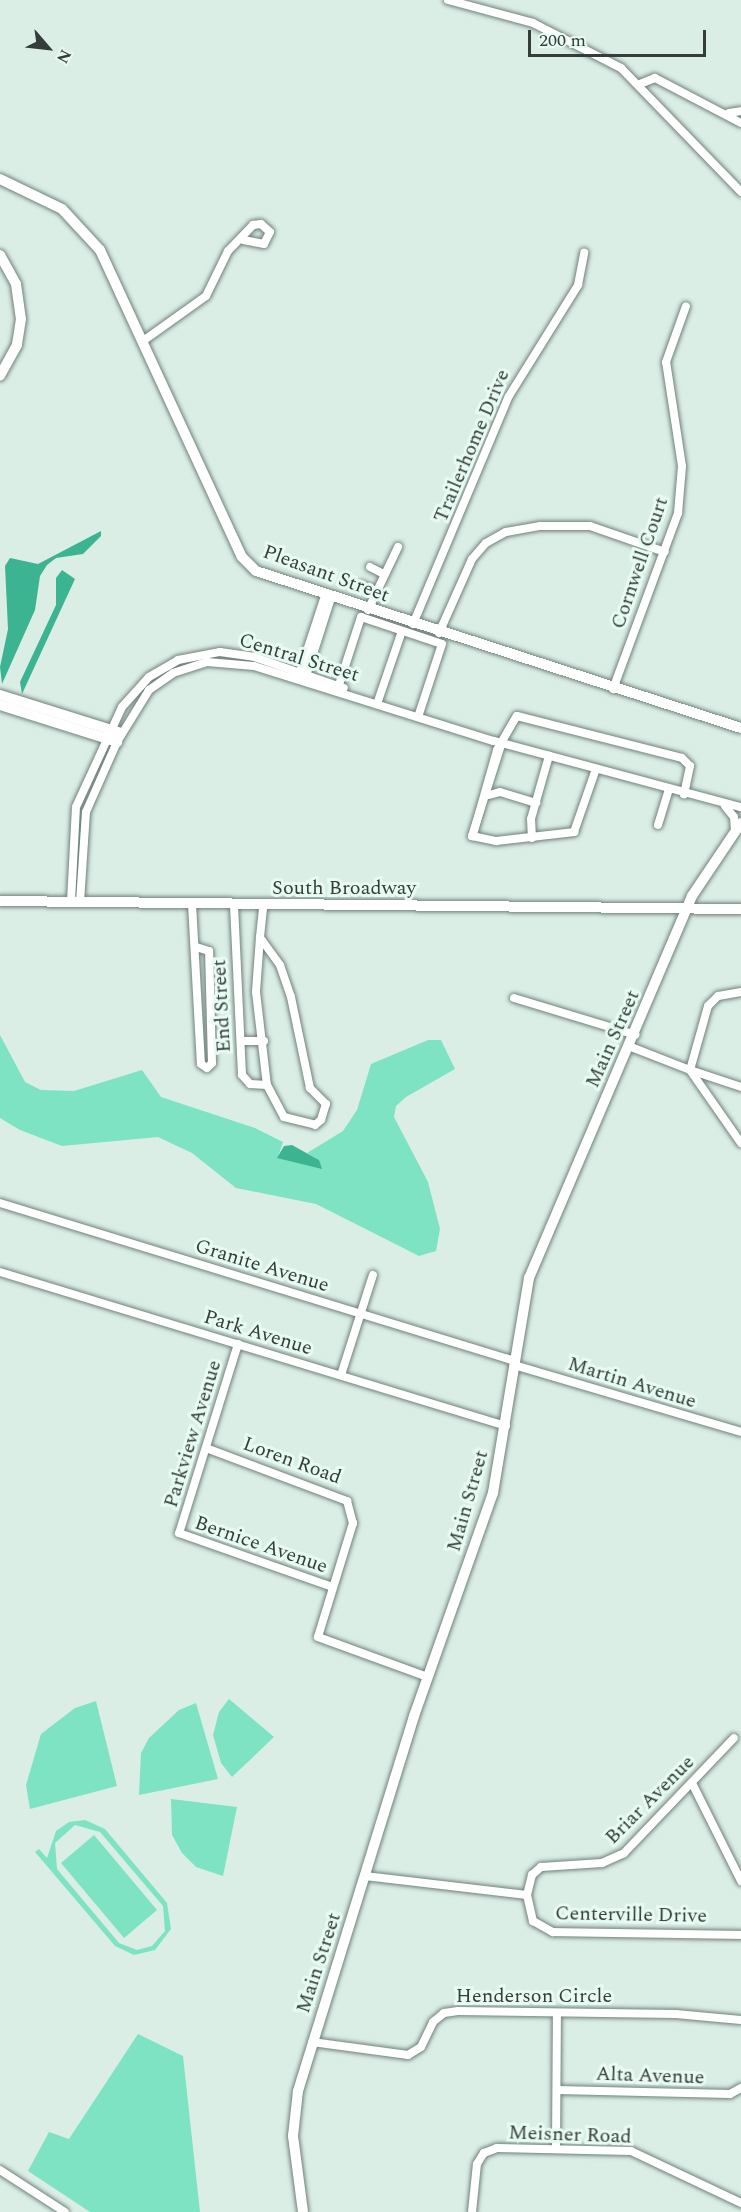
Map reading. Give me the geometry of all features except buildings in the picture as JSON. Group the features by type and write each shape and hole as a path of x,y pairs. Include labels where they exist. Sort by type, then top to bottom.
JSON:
{"main road":[{"name":"Pleasant Street","path":"0,179 44,198 83,228 107,262 244,560 263,575 328,597 364,614 413,624 440,638 741,728"},
{"path":"0,255 16,284 21,311 16,345 0,376"},
{"path":"0,695 114,736"},
{"path":"0,705 114,736"},
{"name":"Main Street","path":"303,2212 293,2126 312,2043 428,1677 485,1519 506,1426 529,1278 631,1047 687,908 705,871 738,827"},
{"name":"South Broadway","path":"0,901 263,906 741,909"}],"street":[{"path":"448,0 459,1 552,32 602,57 640,84 741,192"},
{"path":"640,84 655,78 729,113 741,123"},
{"path":"729,113 741,111"},
{"path":"143,341 206,296 228,251 243,240"},
{"name":"Trailerhome Drive","path":"413,624 509,396 578,285 584,253"},
{"name":"Cornwell Court","path":"613,689 678,513 682,480 666,362 686,306"},
{"path":"419,715 440,638 472,559 486,543 506,532 540,526 590,526 664,552"},
{"path":"338,689 364,614 398,547"},
{"path":"370,567 384,574"},
{"path":"361,585 376,591"},
{"path":"302,677 328,597"},
{"path":"364,614 402,631 440,638"},
{"path":"378,702 402,631"},
{"name":"Central Street","path":"76,902 86,812 114,736 149,690 196,664 242,663 302,677 549,756 725,806 741,807"},
{"path":"473,833 502,742 512,719 522,715 682,758 690,766 684,794"},
{"path":"473,833 489,795 502,742"},
{"path":"532,838 536,803 549,756"},
{"path":"473,833 496,841 564,835 579,828 596,769"},
{"path":"492,784 500,792 536,803"},
{"path":"658,825 669,789"},
{"path":"489,795 500,792"},
{"path":"725,806 734,817 738,827"},
{"path":"192,904 190,933 196,947 201,1064 207,1068 212,1063 209,951 196,947"},
{"name":"End Street","path":"234,905 244,1080 267,1085"},
{"path":"260,937 280,965 291,997 309,1084 326,1104 321,1120 311,1125 285,1117 267,1085 264,1041 256,992 260,937 263,906"},
{"path":"690,1070 708,1006 718,996 741,992"},
{"path":"514,998 636,1035"},
{"path":"241,1041 264,1041"},
{"path":"631,1047 741,1087"},
{"path":"690,1070 741,1143"},
{"name":"Granite Avenue","path":"0,1203 515,1363"},
{"name":"Park Avenue","path":"0,1272 506,1426"},
{"path":"341,1375 374,1275"},
{"name":"Parkview Avenue","path":"179,1533 238,1344"},
{"name":"Martin Avenue","path":"515,1363 741,1432"},
{"name":"Loren Road","path":"206,1448 347,1501 353,1523 332,1587"},
{"name":"Bernice Avenue","path":"179,1533 332,1587"},
{"path":"332,1587 318,1628 319,1638 428,1677"},
{"name":"Briar Avenue","path":"526,1895 532,1875 541,1867 602,1863 620,1856 734,1738"},
{"path":"692,1783 741,1881"},
{"path":"365,1876 526,1895"},
{"name":"Centerville Drive","path":"526,1895 533,1921 547,1931 741,1935"},
{"name":"Henderson Circle","path":"312,2043 408,2055 421,2047 433,2022 444,2013 676,2014 741,2020"},
{"path":"556,2148 557,2013"},
{"name":"Alta Avenue","path":"557,2090 723,2094 741,2088"},
{"name":"Meisner Road","path":"472,2212 477,2164 484,2153 556,2148 638,2153 741,2203"},
{"path":"0,2170 65,2212"}],"shaded area":[{"path":"101,531 101,536 83,554 56,558 47,565 40,576 35,610 2,684 0,667 8,629 5,566 10,558 38,564"},
{"path":"62,570 75,579 22,694 20,682 56,605 56,578"},
{"path":"0,1035 25,1082 41,1090 74,1091 142,1070 161,1097 255,1128 283,1142 278,1157 319,1160 307,1153 343,1131 357,1110 371,1064 428,1040 441,1040 455,1069 406,1097 396,1106 394,1117 428,1182 440,1229 436,1251 419,1256 316,1204 236,1188 192,1153 158,1137 62,1146 20,1130 0,1118"},
{"path":"292,1145 319,1160 322,1169 277,1158 284,1146"},
{"path":"229,1699 274,1737 232,1777 221,1763 213,1735 219,1712"},
{"path":"96,1701 117,1786 30,1809 26,1785 41,1734 75,1708"},
{"path":"196,1703 218,1779 139,1795 141,1753 149,1738 179,1710"},
{"path":"171,1799 237,1807 223,1876 196,1867 182,1853 172,1835"},
{"path":"85,1820 105,1829 167,1903 171,1929 155,1950 134,1955 115,1946 35,1852 39,1849 47,1858 56,1831 69,1822","holes":["75,1825 100,1832 163,1906 165,1931 152,1946 137,1950 119,1943 57,1869 55,1843"]},
{"path":"94,1835 157,1910 124,1938 61,1863"},
{"path":"138,2034 183,2056 200,2212 90,2212 28,2171 49,2132 69,2139"}]}
